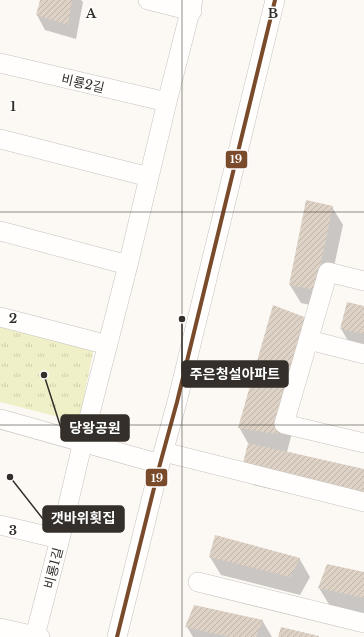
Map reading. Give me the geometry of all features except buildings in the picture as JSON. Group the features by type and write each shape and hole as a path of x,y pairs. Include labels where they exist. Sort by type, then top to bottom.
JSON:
{"street":[{"path":"83,441 192,5 148,0"},
{"path":"117,637 275,0"},
{"name":"비룡2길","path":"0,63 167,102"},
{"path":"0,139 149,177"},
{"path":"0,231 128,265"},
{"path":"364,281 328,272 284,424 364,442"},
{"path":"0,317 108,345"},
{"path":"309,340 364,354"},
{"path":"0,419 83,441 364,502"},
{"name":"비룡1길","path":"0,628 37,636 83,441"},
{"path":"0,525 60,539"},
{"path":"198,582 364,623"}],"green space":[{"path":"0,324 94,347 79,422 0,402"}],"transit line":[{"name":"19","path":"117,637 177,402 275,0"}],"place":[{"name":"주은청설아파트","path":"182,319"},
{"name":"당왕공원","path":"44,375"},
{"name":"갯바위횟집","path":"10,477"}]}
